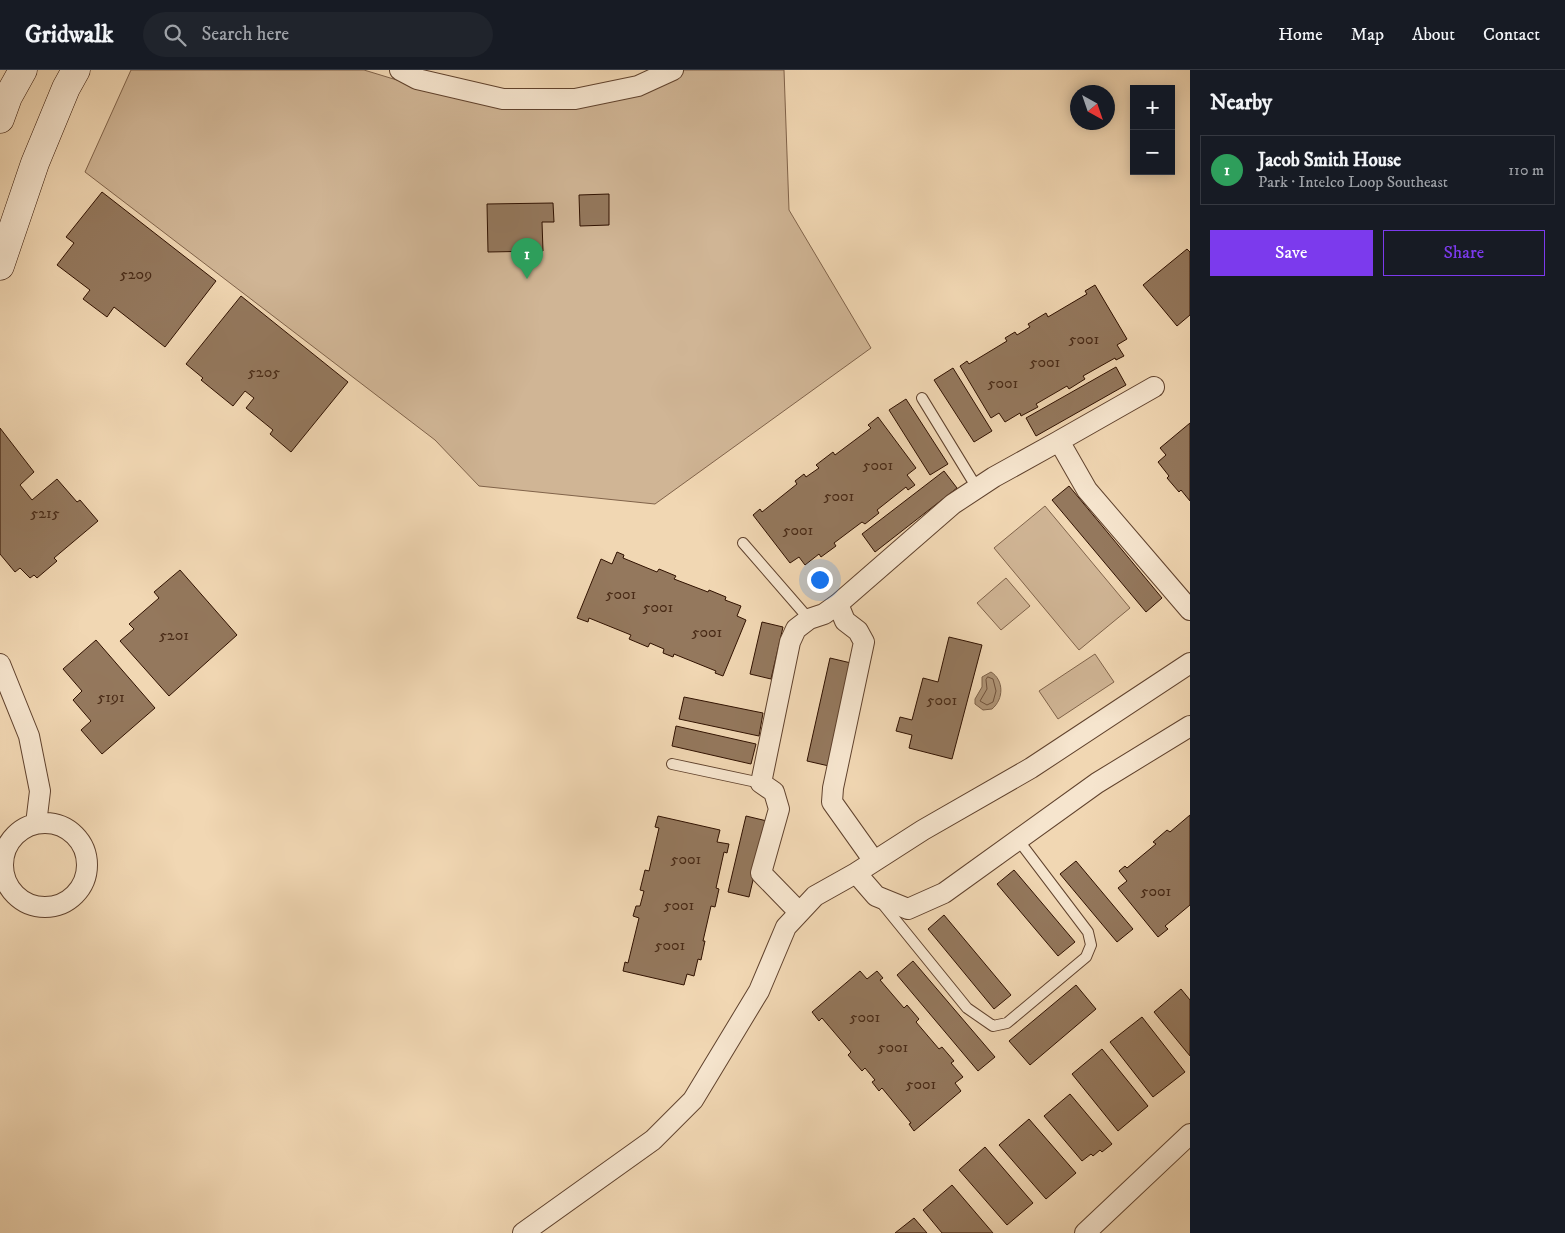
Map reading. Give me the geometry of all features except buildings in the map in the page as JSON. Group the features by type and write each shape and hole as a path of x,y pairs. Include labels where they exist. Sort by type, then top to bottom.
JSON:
{"street":[{"path":"0,119 8,97 23,70"},
{"path":"0,266 35,163 66,88 76,70"},
{"path":"400,70 418,79 502,98 576,99 638,86 673,70"},
{"path":"800,912 761,873 779,809 774,792 761,783 790,642 796,629 809,619 824,614 838,604 924,527 977,488 1154,387"},
{"path":"1059,441 1087,490 1190,610"},
{"path":"838,604 845,621 858,631 864,642 833,788 832,802 874,861"},
{"path":"0,664 29,736 40,790 36,824"},
{"path":"523,1233 653,1140 693,1100 759,991 786,927 815,896 1031,768 1190,664"},
{"path":"856,873 876,896 908,909 944,893 1098,783 1190,726"},
{"path":"36,824 52,824 68,830 79,841 86,856 86,873 81,888 69,900 54,907 38,907 22,902 10,890 3,875 3,858 9,843 20,831 36,824"},
{"path":"1085,1233 1190,1134"}],"lane":[{"path":"922,398 977,488"},
{"path":"743,543 809,619"},
{"path":"672,764 761,783"},
{"path":"876,896 966,1008 993,1026 1007,1023 1086,957 1091,945 1088,932 1019,841"}],"shaded area":[{"path":"131,70 364,70 433,91 575,99 673,70 784,70 789,210 871,348 655,504 479,486 435,440 85,172"},
{"path":"1045,506 1130,608 1079,650 994,548"},
{"path":"1006,578 1030,606 1001,630 977,603"},
{"path":"1095,654 1114,682 1058,719 1039,691"}],"water":[{"path":"991,672 995,675 1000,685 999,700 992,709 983,710 975,704 975,699 982,687 982,677"}],"place":[{"name":"Jacob Smith House","path":"527,279"}]}
